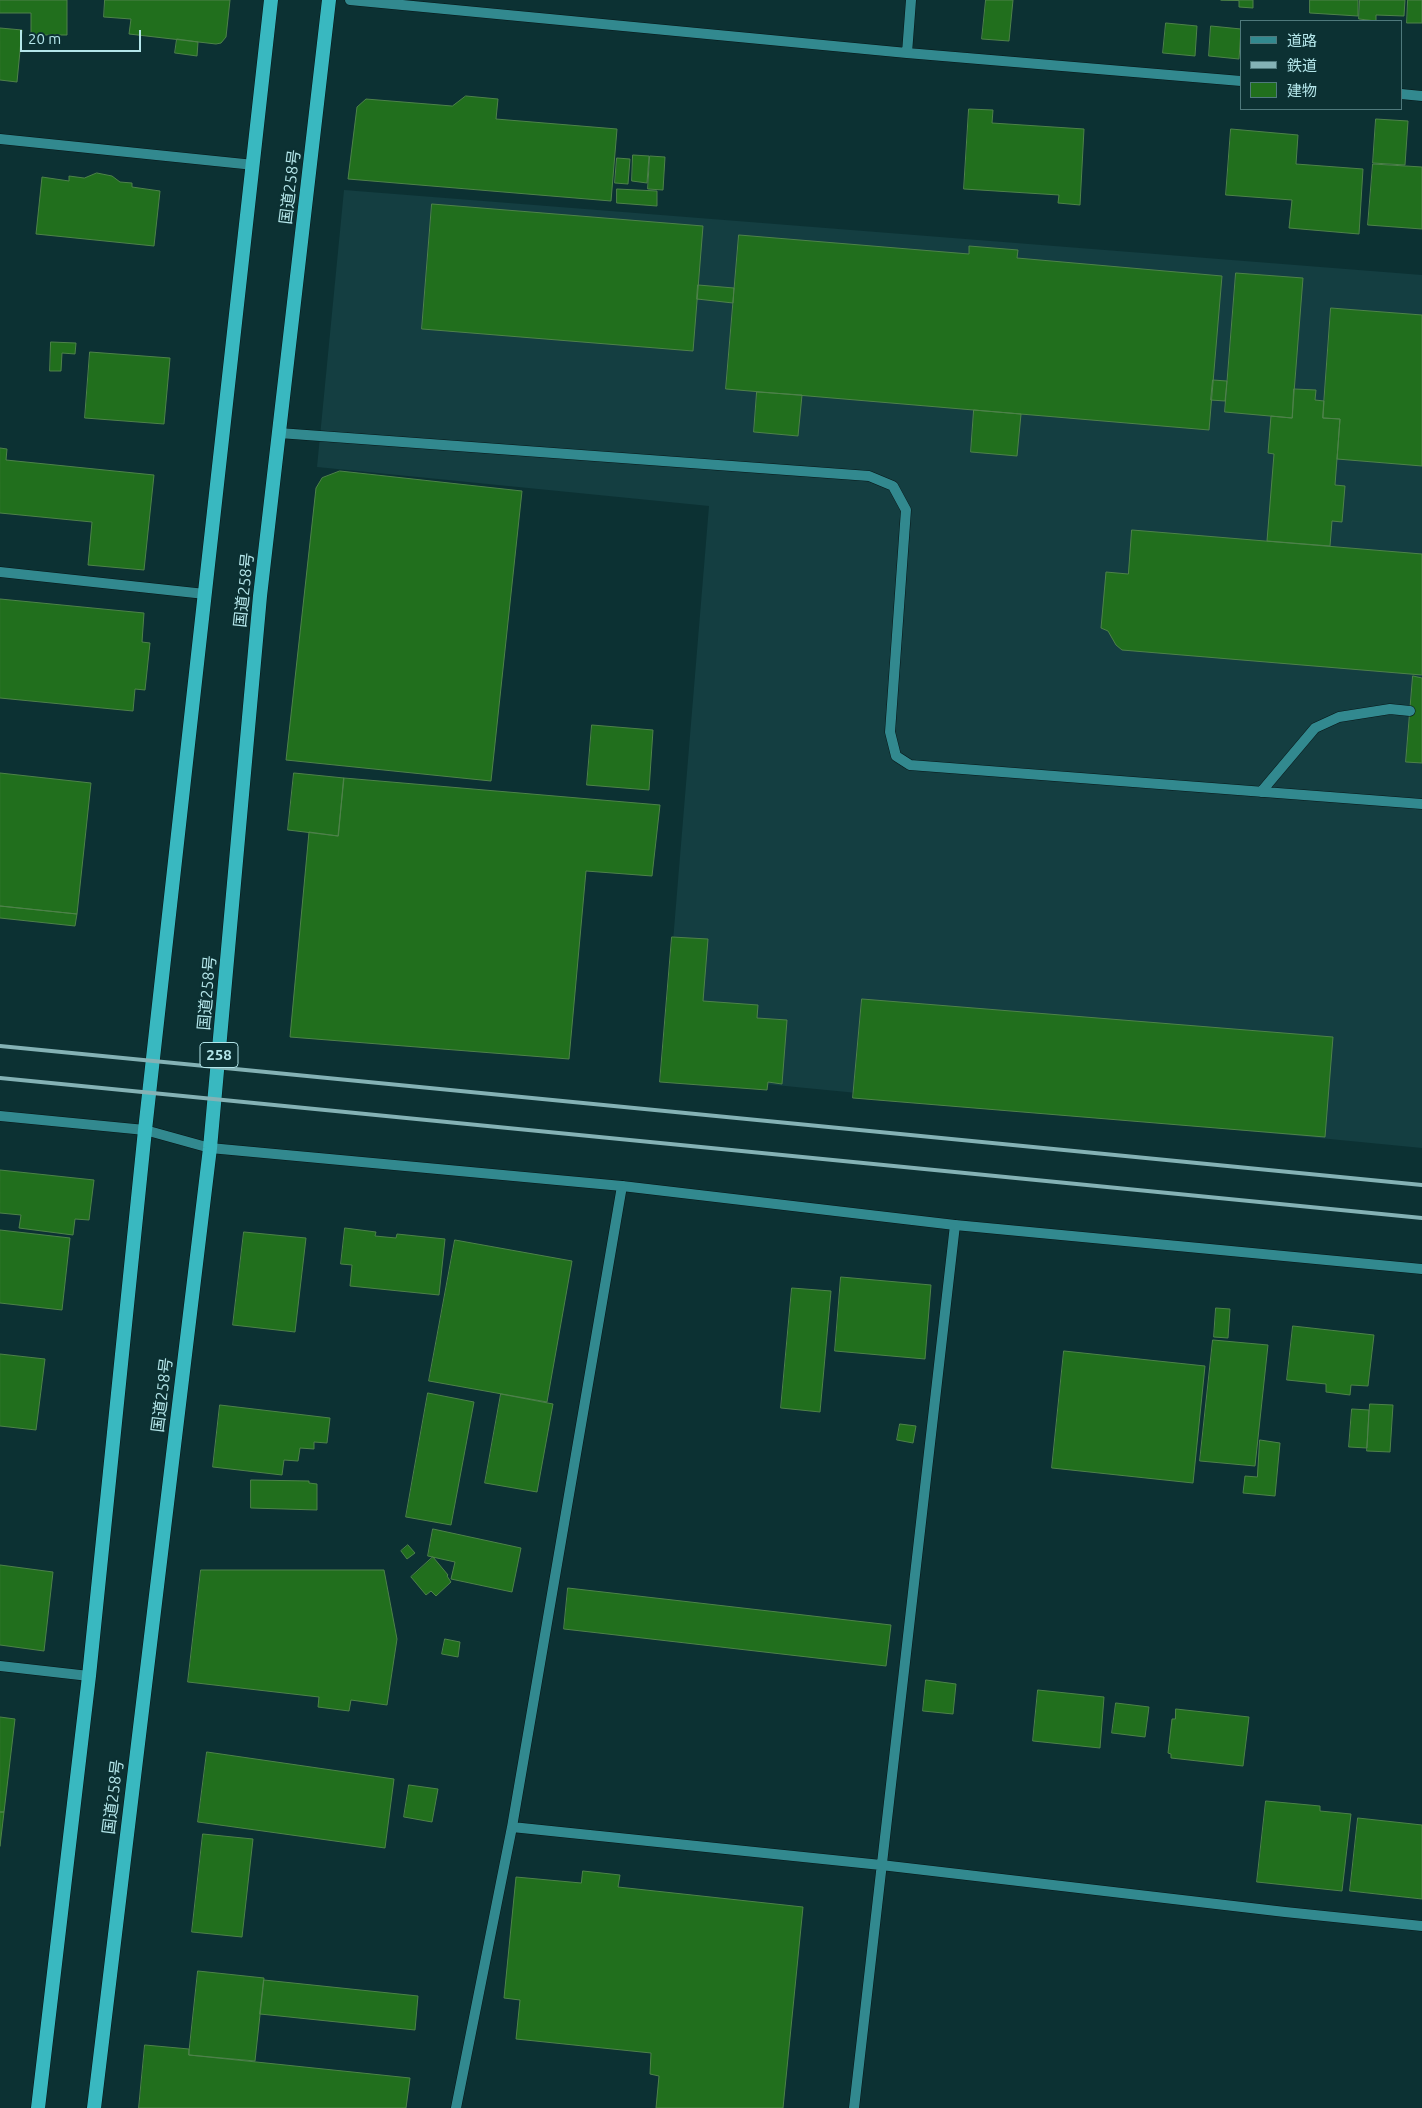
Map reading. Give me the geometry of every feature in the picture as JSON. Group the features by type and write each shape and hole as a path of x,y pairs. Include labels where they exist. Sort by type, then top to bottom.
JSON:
{"highway":[{"path":"38,2108 89,1676 145,1130 272,0"},
{"name":"国道258号","path":"94,2108 210,1148 260,596 329,0"}],"street":[{"path":"350,0 907,53 1240,81"},
{"path":"907,53 912,0"},
{"path":"1402,94 1422,96"},
{"path":"0,138 254,165"},
{"path":"279,433 869,476 892,486 906,510 890,732 896,756 910,765 1422,804"},
{"path":"0,572 205,594"},
{"path":"1261,792 1315,728 1339,717 1390,709 1410,711"},
{"path":"0,1116 145,1130 210,1148 622,1186 955,1226 1422,1269"},
{"path":"456,2108 512,1827 622,1186"},
{"path":"854,2108 955,1226"},
{"path":"0,1666 89,1676"},
{"path":"512,1827 881,1865 1284,1912 1422,1926"}],"shaded area":[{"path":"344,190 1422,275 1422,1148 662,1074 709,506 317,467"}],"building":[{"path":"0,0 67,0 67,35 31,35 31,13 0,13"},
{"path":"105,0 230,0 226,37 221,43 216,44 129,34 131,19 104,17"},
{"path":"986,0 1013,0 1009,41 982,39"},
{"path":"1221,0 1253,0 1253,8 1239,7 1239,1"},
{"path":"1310,0 1358,0 1358,16 1310,13"},
{"path":"1360,0 1405,0 1404,16 1376,15 1376,20 1359,19"},
{"path":"1408,0 1422,0 1422,23 1407,23"},
{"path":"1166,23 1197,26 1195,56 1163,53"},
{"path":"1211,26 1240,29 1239,59 1209,56"},
{"path":"0,28 22,30 17,82 0,80"},
{"path":"177,39 198,42 197,56 175,53"},
{"path":"466,96 498,99 496,119 617,129 611,201 348,179 357,107 366,99 452,106"},
{"path":"969,109 993,110 992,123 1084,129 1080,205 1058,203 1059,195 964,189"},
{"path":"1376,119 1408,121 1405,165 1373,163"},
{"path":"1231,129 1298,135 1296,164 1363,169 1359,234 1289,228 1292,200 1226,195"},
{"path":"633,155 649,156 647,183 632,181"},
{"path":"650,156 665,157 663,190 648,189"},
{"path":"617,158 630,159 628,184 615,183"},
{"path":"1373,164 1422,167 1422,229 1368,225"},
{"path":"97,173 112,176 120,182 132,183 132,187 160,191 154,246 36,234 42,177 69,181 69,176 84,178"},
{"path":"617,189 657,191 657,206 617,203"},
{"path":"432,204 703,226 693,351 422,329"},
{"path":"739,235 969,254 969,246 1018,250 1017,258 1222,276 1209,430 726,389"},
{"path":"1236,273 1303,278 1292,418 1225,412"},
{"path":"698,285 734,288 733,303 697,299"},
{"path":"1331,308 1422,315 1422,466 1337,459 1340,419 1323,418"},
{"path":"51,342 76,343 75,354 62,353 61,371 50,371"},
{"path":"90,352 170,358 164,424 85,418"},
{"path":"1213,380 1227,381 1225,401 1211,400"},
{"path":"1294,389 1316,390 1315,400 1324,401 1323,418 1340,419 1335,485 1345,486 1342,522 1332,521 1330,546 1267,541 1274,454 1268,453 1271,416 1292,418"},
{"path":"757,392 802,395 798,436 754,432"},
{"path":"974,410 1021,414 1017,456 971,452"},
{"path":"0,448 7,449 6,460 154,475 144,570 88,565 92,522 0,513"},
{"path":"340,471 522,491 491,781 286,760 316,488 322,478"},
{"path":"1132,530 1422,554 1422,675 1122,650 1116,645 1108,631 1101,628 1106,572 1128,574"},
{"path":"0,599 144,613 142,642 150,643 145,690 135,689 133,711 0,698"},
{"path":"1413,676 1422,678 1422,763 1406,762"},
{"path":"592,725 653,730 649,790 587,785"},
{"path":"0,773 91,783 77,914 0,906"},
{"path":"294,773 344,778 338,836 288,830"},
{"path":"344,778 660,805 652,876 586,871 569,1059 290,1037 309,832 338,836"},
{"path":"0,906 77,914 75,926 0,918"},
{"path":"672,937 708,939 703,1001 758,1005 757,1018 787,1020 782,1084 768,1082 767,1090 660,1082"},
{"path":"862,999 1333,1037 1325,1137 853,1098"},
{"path":"0,1170 94,1180 89,1220 75,1219 73,1235 19,1228 21,1215 0,1213"},
{"path":"345,1228 376,1232 375,1236 396,1238 397,1234 445,1239 439,1295 350,1286 352,1265 341,1264"},
{"path":"0,1230 70,1238 62,1310 0,1303"},
{"path":"244,1232 306,1238 295,1332 233,1325"},
{"path":"455,1240 572,1261 547,1402 429,1381"},
{"path":"841,1277 931,1285 925,1359 835,1351"},
{"path":"792,1288 831,1291 820,1412 781,1408"},
{"path":"1216,1308 1230,1309 1228,1338 1214,1337"},
{"path":"1293,1326 1374,1335 1368,1386 1351,1385 1350,1395 1326,1392 1326,1384 1287,1380"},
{"path":"1213,1340 1268,1345 1255,1466 1200,1461"},
{"path":"1064,1351 1205,1366 1193,1483 1052,1468"},
{"path":"0,1354 45,1359 36,1430 0,1426"},
{"path":"428,1393 474,1402 451,1525 406,1517"},
{"path":"501,1394 553,1404 537,1492 485,1483"},
{"path":"1370,1404 1393,1405 1390,1452 1367,1451"},
{"path":"220,1405 330,1418 327,1443 314,1442 314,1449 300,1448 298,1461 284,1460 282,1475 213,1467"},
{"path":"1352,1409 1369,1410 1367,1448 1349,1447"},
{"path":"900,1424 916,1426 913,1443 897,1440"},
{"path":"1260,1440 1280,1443 1275,1496 1243,1493 1245,1476 1257,1477"},
{"path":"251,1480 309,1481 309,1483 317,1484 317,1510 251,1508"},
{"path":"433,1529 521,1548 512,1592 451,1579 455,1562 428,1556"},
{"path":"408,1545 415,1553 407,1559 401,1551"},
{"path":"433,1557 448,1575 451,1582 436,1596 431,1591 426,1595 411,1577"},
{"path":"0,1565 53,1572 44,1651 0,1645"},
{"path":"201,1570 384,1570 397,1639 387,1705 351,1700 349,1711 318,1707 319,1697 188,1682"},
{"path":"568,1588 891,1625 886,1666 564,1629"},
{"path":"445,1639 460,1642 458,1657 442,1654"},
{"path":"926,1680 956,1684 953,1714 923,1711"},
{"path":"1038,1690 1104,1697 1100,1748 1033,1741"},
{"path":"1116,1703 1149,1707 1145,1737 1112,1733"},
{"path":"1176,1709 1249,1717 1243,1766 1171,1758 1171,1754 1168,1753 1172,1719 1175,1719"},
{"path":"0,1717 15,1719 4,1812 0,1812"},
{"path":"207,1752 394,1779 385,1848 198,1822"},
{"path":"409,1785 438,1789 432,1822 404,1817"},
{"path":"1266,1801 1320,1806 1320,1811 1351,1814 1342,1891 1257,1882"},
{"path":"0,1812 4,1812 0,1846"},
{"path":"1358,1818 1422,1825 1422,1899 1350,1891"},
{"path":"203,1834 253,1839 242,1937 192,1932"},
{"path":"583,1871 620,1875 618,1887 803,1907 783,2108 656,2108 659,2076 650,2074 651,2053 516,2039 520,2000 504,1998 516,1877 581,1883"},
{"path":"198,1971 264,1978 255,2061 189,2055"},
{"path":"264,1980 418,1996 415,2030 260,2014"},
{"path":"145,2045 189,2049 189,2055 410,2078 406,2108 139,2108"}],"railway":[{"path":"0,1046 1422,1185"},
{"path":"0,1078 1422,1218"}]}
